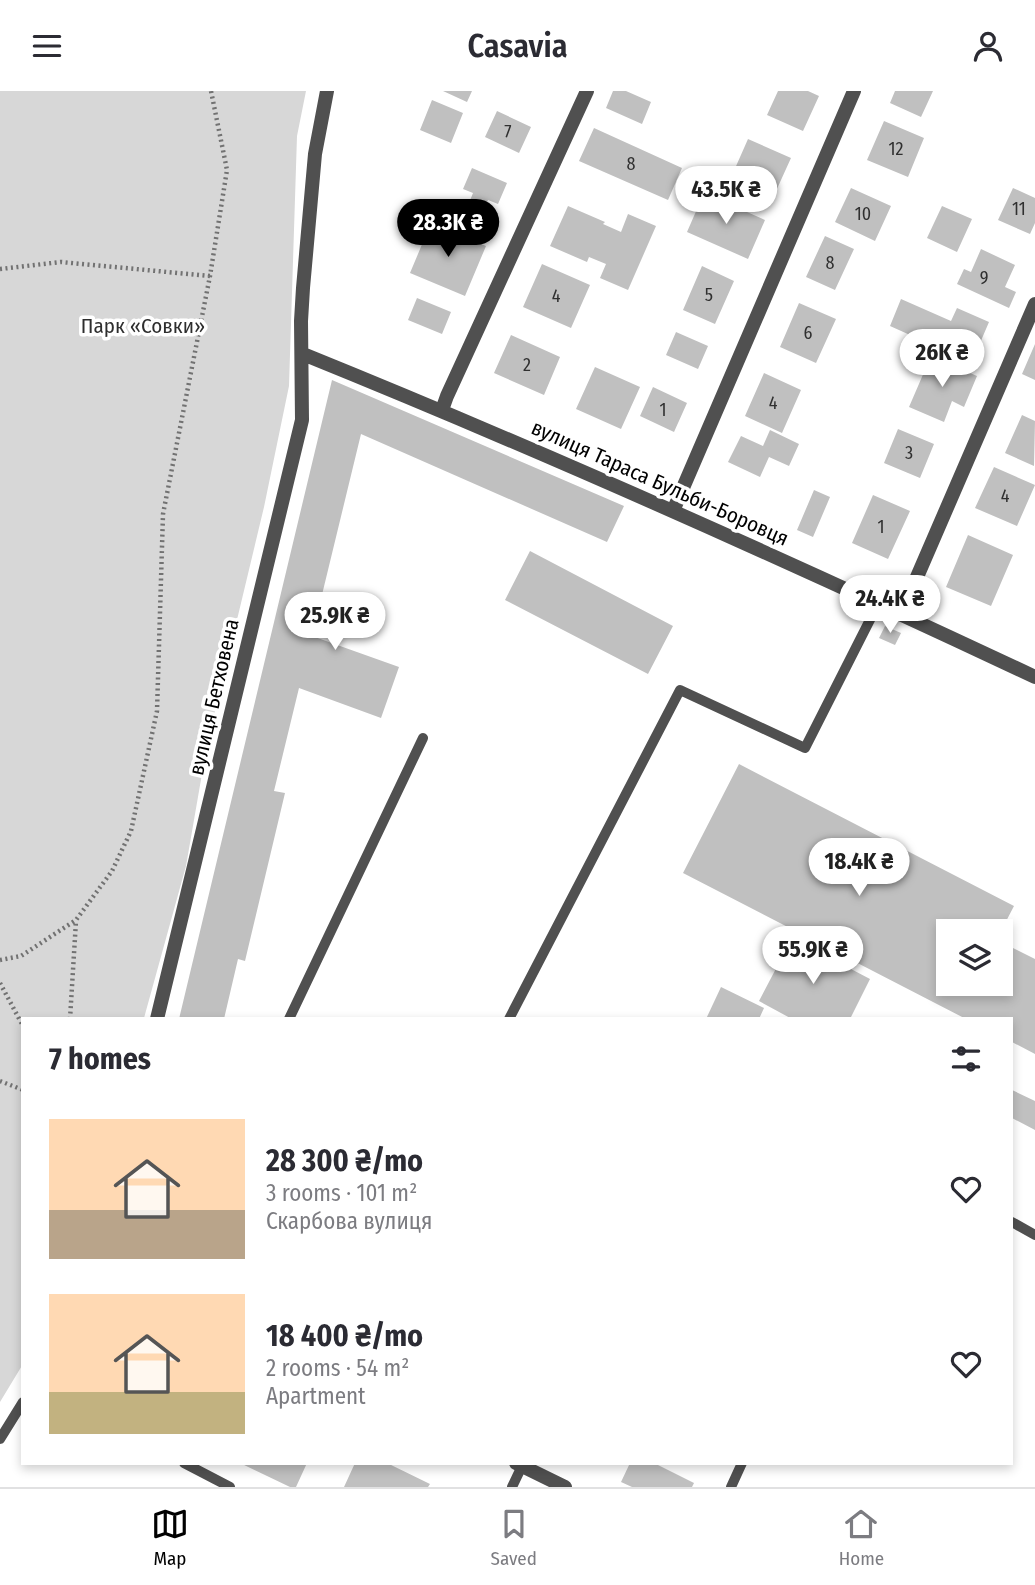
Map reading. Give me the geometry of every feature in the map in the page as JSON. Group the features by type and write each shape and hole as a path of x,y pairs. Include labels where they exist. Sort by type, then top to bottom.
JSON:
{"street":[{"name":"вулиця Бетховена","path":"157,1017 302,420 301,321 315,154 327,91"},
{"path":"442,410 587,91"},
{"path":"673,511 854,91"},
{"path":"901,614 1035,304"},
{"name":"вулиця Тараса Бульби-Боровця","path":"303,354 442,410 673,511 1035,677"},
{"path":"521,1465 565,1487"}],"lane":[{"path":"510,1017 680,690 805,748 878,604"},
{"path":"290,1017 423,738"},
{"path":"1013,1223 1035,1235"},
{"path":"0,1439 21,1405"},
{"path":"188,1465 230,1487"},
{"path":"512,1487 519,1465"},
{"path":"731,1487 741,1465"}],"path":[{"path":"0,960 21,956 76,920 112,871 131,831 157,711 163,514 210,276 227,170 211,91"},
{"path":"0,268 61,262 210,276"},
{"path":"70,1017 76,920"},
{"path":"0,983 21,1022"},
{"path":"0,1081 21,1089"}],"green space":[{"name":"Парк «Совки»","path":"0,91 306,91 297,136 289,386 264,507 207,745 186,866 144,1017 21,1017 21,1367 0,1402"}],"building":[{"path":"443,91 472,91 467,102"},
{"path":"613,91 626,91 651,102 642,124 606,108"},
{"path":"778,91 808,91 819,96 803,131 767,115"},
{"path":"895,91 933,91 921,117 890,103"},
{"path":"432,100 463,113 451,143 420,130"},
{"path":"497,111 531,127 519,153 485,137"},
{"path":"884,121 924,138 908,177 867,160"},
{"path":"594,128 682,168 668,200 579,161"},
{"path":"748,139 791,158 776,191 733,173"},
{"path":"472,168 507,183 498,204 488,200 482,214 467,208 473,193 463,189"},
{"path":"851,188 891,206 875,241 835,222"},
{"path":"1013,188 1035,198 1035,223 1030,234 998,220"},
{"path":"704,193 765,220 748,259 687,232"},
{"path":"568,206 621,232 628,214 656,226 628,290 600,278 606,264 589,257 587,262 550,246"},
{"path":"942,206 972,219 957,252 927,238"},
{"path":"431,223 486,246 465,296 410,273"},
{"path":"825,236 854,249 835,290 806,277"},
{"path":"981,249 1015,265 1005,287 1016,292 1009,308 957,284 964,269 971,272"},
{"path":"542,264 590,285 571,328 523,307"},
{"path":"702,266 734,281 715,324 683,310"},
{"path":"417,298 451,312 442,334 408,320"},
{"path":"901,299 951,321 957,308 989,322 977,350 944,335 939,348 890,326"},
{"path":"799,303 836,319 816,363 780,347"},
{"path":"676,332 708,346 698,369 666,355"},
{"path":"511,335 560,357 544,395 494,373"},
{"path":"1035,344 1035,380 1022,374"},
{"path":"931,356 977,376 964,407 952,401 944,422 909,407"},
{"path":"595,367 640,387 621,429 576,409"},
{"path":"764,373 801,390 782,433 745,416"},
{"path":"332,380 624,506 607,542 361,434 312,636 399,667 381,718 299,688 274,791 285,793 245,961 238,959 224,1017 179,1017"},
{"path":"653,387 687,403 674,432 640,416"},
{"path":"1022,415 1035,421 1034,466 1005,453"},
{"path":"898,429 934,444 920,478 884,463"},
{"path":"770,430 799,444 789,466 769,457 760,477 728,462 741,436 763,446"},
{"path":"994,467 1035,485 1017,526 975,508"},
{"path":"814,490 830,497 813,537 797,530"},
{"path":"873,495 910,511 888,559 852,543"},
{"path":"968,535 1013,555 991,606 946,587"},
{"path":"530,551 673,626 648,674 505,600"},
{"path":"885,626 901,633 895,645 879,638"},
{"path":"739,764 1014,906 1007,919 936,919 936,996 1013,996 1013,948 1035,959 1035,1054 1013,1043 1013,1017 962,1017 683,873"},
{"path":"792,938 870,979 851,1017 788,1017 759,1001"},
{"path":"721,987 764,1008 760,1017 707,1017"},
{"path":"1013,1090 1035,1101 1035,1130 1013,1119"},
{"path":"244,1465 306,1465 296,1487 290,1487"},
{"path":"354,1465 391,1465 430,1484 428,1487 344,1487"},
{"path":"629,1465 658,1465 694,1483 692,1487 632,1487 621,1482"}]}
